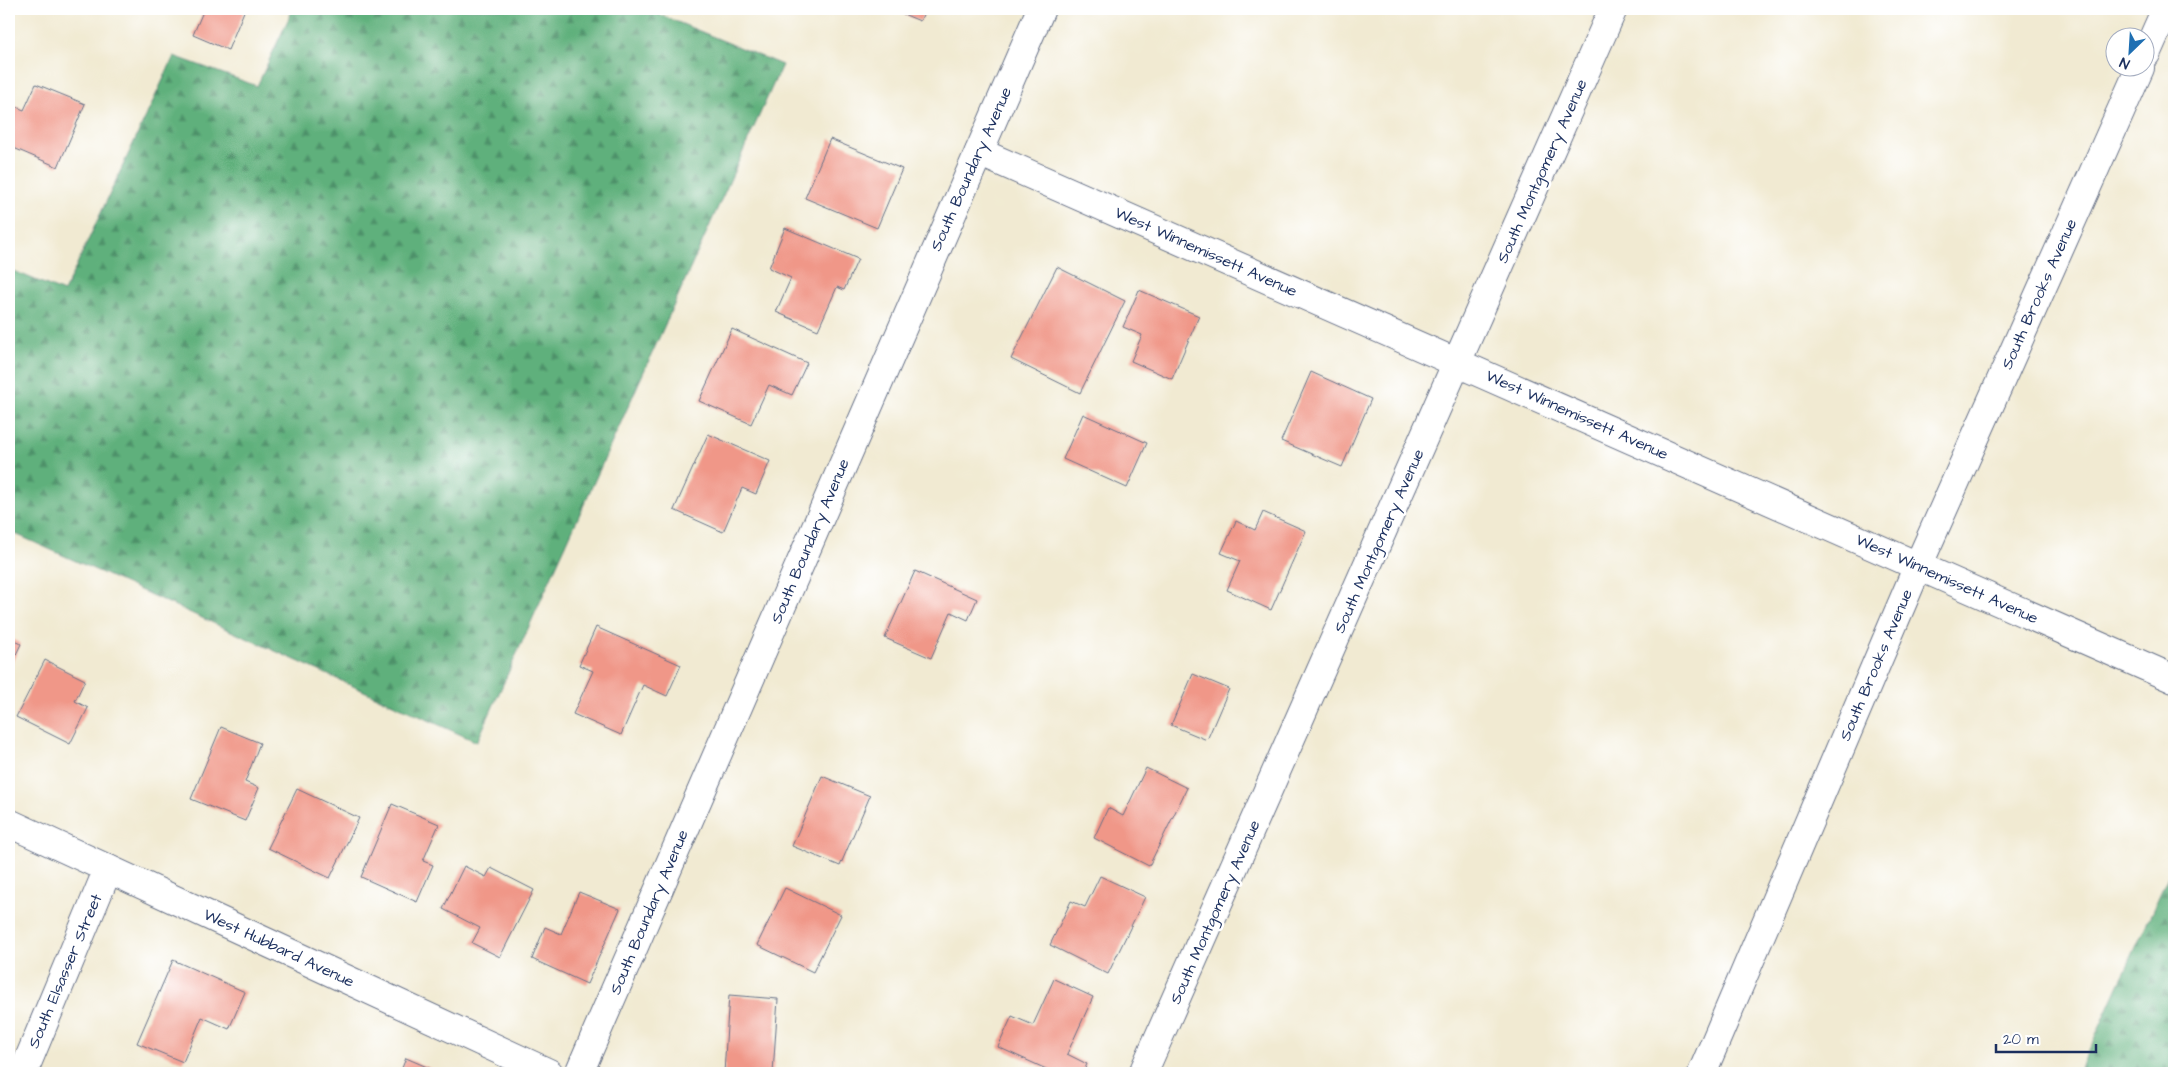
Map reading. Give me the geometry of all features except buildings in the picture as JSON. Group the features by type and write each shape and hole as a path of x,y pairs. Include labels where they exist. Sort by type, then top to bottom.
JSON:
{"street":[{"name":"South Boundary Avenue","path":"579,1073 1041,9"},
{"name":"South Montgomery Avenue","path":"1143,1073 1458,363 1612,9"},
{"path":"2156,32 2166,9"},
{"name":"South Brooks Avenue","path":"1702,1073 1918,566 2136,78"},
{"name":"West Winnemissett Avenue","path":"979,152 2174,679"},
{"name":"West Hubbard Avenue","path":"9,823 549,1073"},
{"name":"South Elsasser Street","path":"23,1073 108,869"}],"green space":[{"path":"293,9 646,9 782,65 477,742 9,531 9,269 64,292 174,56 257,86"},
{"path":"2174,863 2174,1073 2079,1073"}]}
